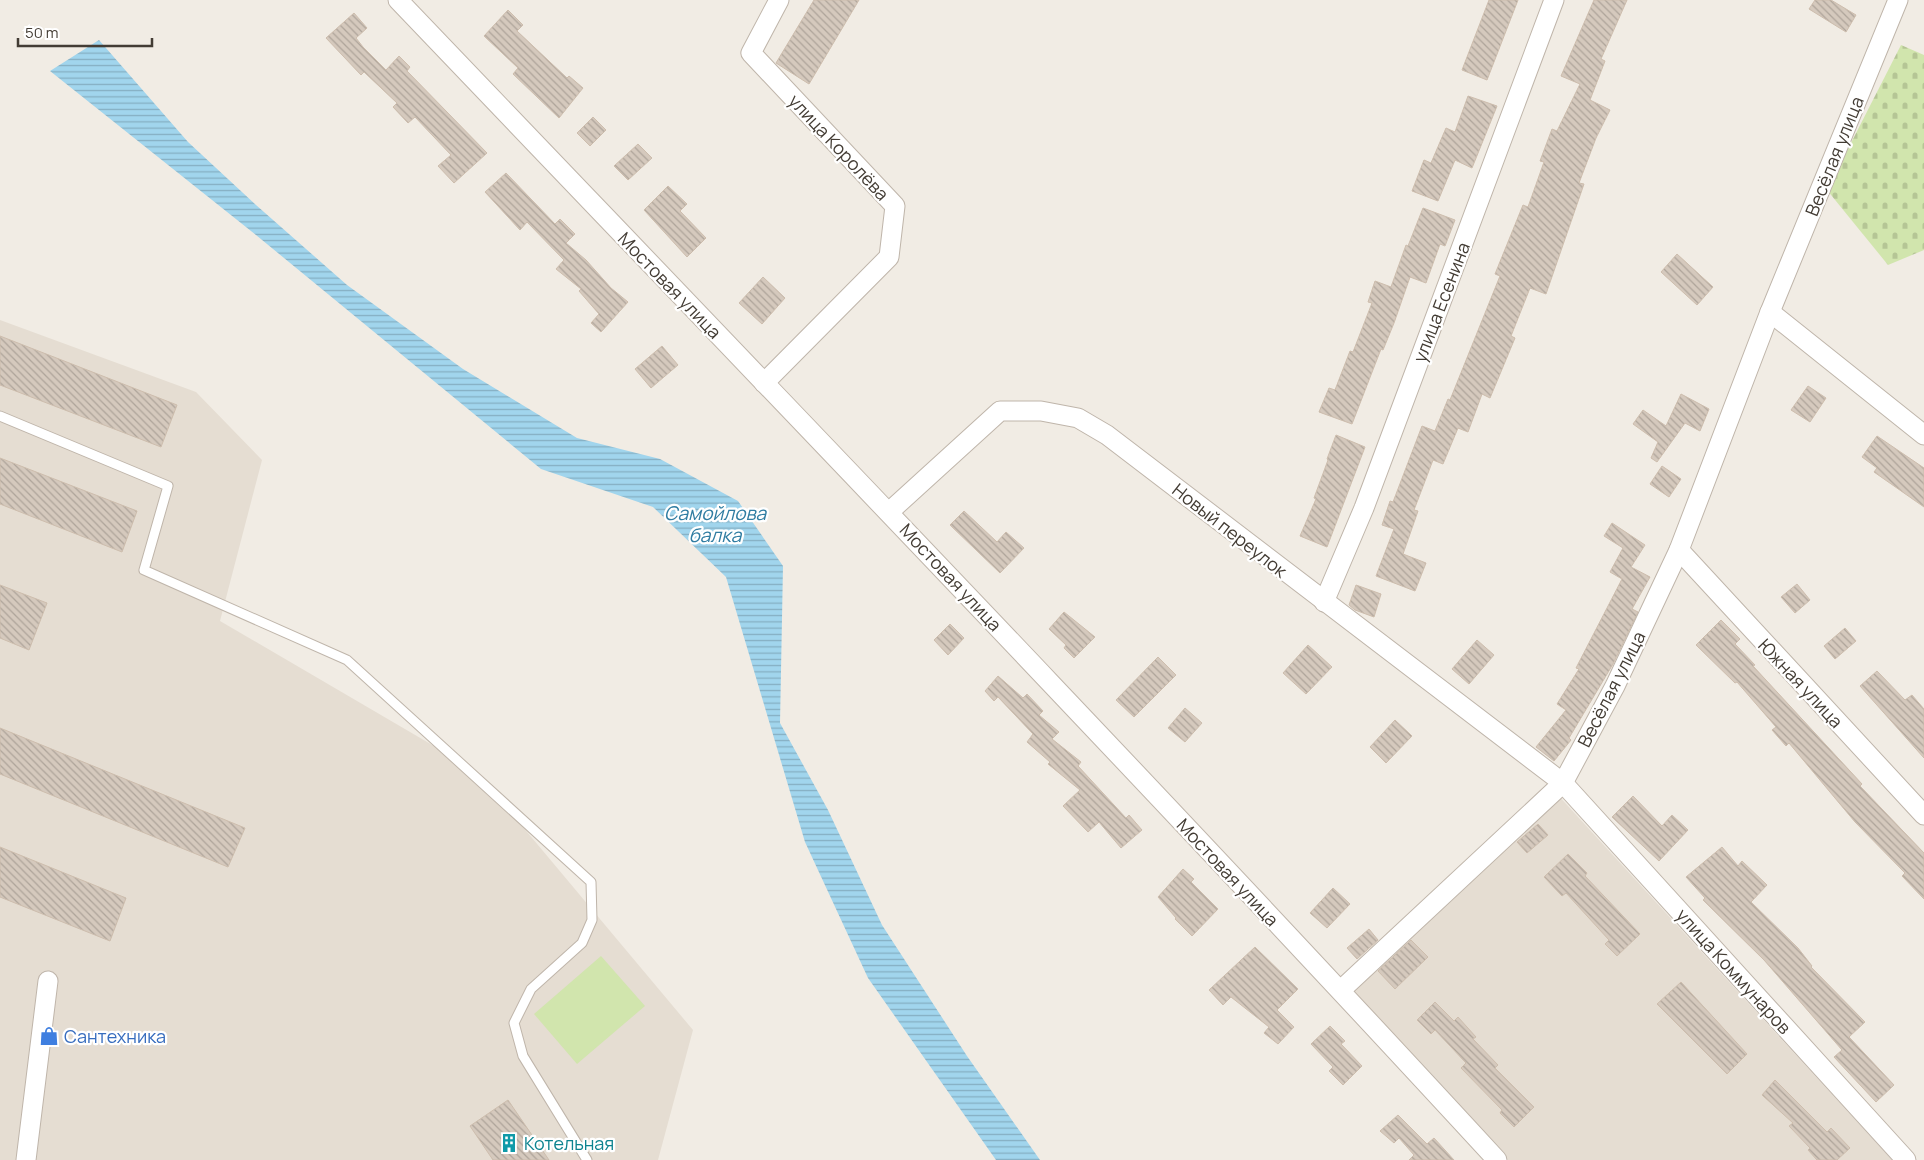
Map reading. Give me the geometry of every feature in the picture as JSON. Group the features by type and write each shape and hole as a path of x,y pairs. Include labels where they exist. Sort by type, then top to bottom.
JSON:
{"street":[{"name":"Мостовая улица","path":"398,0 889,512 1340,990 1497,1160"},
{"name":"улица Королёва","path":"764,383 888,257 895,206 751,53 779,0"},
{"name":"улица Есенина","path":"1324,602 1367,499 1554,0"},
{"name":"Весёлая улица","path":"1340,990 1562,782 1615,686 1679,550 1770,312 1898,0"},
{"path":"1770,312 1924,435"},
{"name":"Новый переулок","path":"889,512 1000,411 1041,411 1078,418 1107,435 1562,782"},
{"name":"Южная улица","path":"1679,550 1924,815"},
{"name":"улица Коммунаров","path":"1562,782 1906,1160"},
{"path":"26,1160 48,981"}],"lane":[{"path":"0,416 168,486 144,570 347,660 591,882 592,920 582,942 531,989 514,1023 523,1056 587,1160"}],"shaded area":[{"path":"0,320 196,392 262,460 220,621 475,770 693,1030 658,1160 0,1160"},
{"path":"1557,794 1892,1160 1508,1160 1349,987"}],"green space":[{"path":"1901,45 1924,55 1924,250 1888,265 1827,190"},
{"path":"601,956 645,1006 577,1064 534,1014"}],"water":[{"name":"Самойлова балка","path":"99,40 188,142 256,205 347,285 463,369 577,438 660,459 738,501 783,566 780,723 828,810 882,925 967,1056 1040,1160 996,1160 868,978 805,842 726,577 653,507 541,469 256,235 50,71"}],"building":[{"path":"814,0 859,0 809,84 776,63"},
{"path":"1489,0 1518,0 1487,80 1462,70"},
{"path":"1594,0 1627,0 1601,59 1605,61 1590,100 1610,110 1596,138 1579,183 1584,184 1546,294 1530,288 1511,336 1515,338 1490,398 1482,394 1468,432 1458,428 1443,464 1433,460 1414,510 1418,511 1403,554 1426,563 1415,591 1376,576 1394,529 1382,525 1390,501 1393,502 1422,426 1435,431 1448,399 1450,400 1500,276 1495,274 1523,205 1528,207 1544,162 1540,161 1552,129 1557,131 1580,84 1561,76"},
{"path":"1815,0 1831,0 1856,15 1846,32 1809,9"},
{"path":"508,10 523,25 517,31 567,78 569,76 583,88 559,118 513,74 518,68 484,36"},
{"path":"354,13 367,28 356,38 363,47 386,70 399,56 410,67 407,71 487,153 454,183 438,166 451,155 415,117 408,123 393,107 397,103 364,72 361,75 326,38"},
{"path":"1468,96 1497,106 1472,168 1455,160 1438,201 1412,191 1424,160 1431,163 1446,128 1455,132"},
{"path":"593,117 606,130 590,146 577,133"},
{"path":"638,144 652,158 628,180 614,166"},
{"path":"506,173 555,224 560,219 575,234 566,243 586,260 611,288 628,302 601,332 591,323 599,314 579,291 581,289 556,269 564,260 527,222 520,230 485,192"},
{"path":"668,186 687,204 680,211 706,238 687,257 644,210"},
{"path":"1423,208 1455,220 1445,246 1440,244 1426,283 1410,277 1394,323 1383,350 1381,349 1352,424 1319,412 1329,388 1335,390 1350,351 1353,352 1372,303 1368,302 1375,281 1391,287 1406,245 1408,246"},
{"path":"1677,254 1713,287 1697,305 1661,272"},
{"path":"763,277 785,298 762,324 739,303"},
{"path":"0,336 177,405 161,447 0,385"},
{"path":"662,346 678,365 651,388 635,369"},
{"path":"1808,386 1826,398 1810,422 1791,410"},
{"path":"1681,394 1709,409 1700,431 1685,423 1657,462 1651,458 1658,442 1633,424 1643,410 1666,426"},
{"path":"1336,435 1365,447 1327,547 1300,536 1316,499 1314,498"},
{"path":"1877,436 1924,468 1924,507 1874,472 1877,468 1862,457"},
{"path":"0,458 137,511 122,552 0,504"},
{"path":"1662,466 1681,479 1669,497 1650,484"},
{"path":"964,511 997,542 1006,532 1024,548 1000,573 950,525"},
{"path":"1612,523 1645,545 1631,567 1650,577 1632,609 1638,612 1613,664 1569,738 1571,740 1554,761 1536,747 1566,710 1557,704 1579,669 1576,668 1622,579 1610,572 1623,548 1604,536"},
{"path":"1797,584 1810,600 1795,613 1781,597"},
{"path":"0,585 47,603 29,650 0,638"},
{"path":"1356,585 1381,594 1374,617 1355,610 1349,605"},
{"path":"1064,612 1095,637 1074,658 1064,648 1066,645 1049,629"},
{"path":"1721,620 1740,639 1735,644 1755,665 1753,666 1862,784 1860,786 1924,853 1924,899 1902,876 1905,873 1855,822 1789,743 1786,746 1772,730 1776,727 1737,682 1735,683 1696,645"},
{"path":"950,624 964,638 948,655 934,640"},
{"path":"1845,628 1856,641 1835,659 1824,646"},
{"path":"1477,640 1494,655 1469,684 1452,669"},
{"path":"1308,645 1332,667 1306,694 1283,673"},
{"path":"1158,657 1176,675 1134,717 1116,700"},
{"path":"1877,671 1905,700 1912,695 1924,709 1924,758 1860,686"},
{"path":"998,676 1023,698 1027,694 1043,711 1039,715 1059,732 1052,739 1081,762 1078,766 1126,818 1129,815 1142,830 1121,848 1099,822 1088,832 1063,806 1080,790 1048,764 1050,762 1027,742 1033,734 998,697 994,701 985,691"},
{"path":"1185,708 1202,723 1185,742 1168,728"},
{"path":"1395,720 1412,736 1386,763 1370,747"},
{"path":"0,728 245,828 228,867 0,774"},
{"path":"1633,796 1662,826 1672,815 1688,830 1659,861 1612,817"},
{"path":"1538,824 1548,835 1527,853 1517,842"},
{"path":"0,847 126,898 110,941 0,897"},
{"path":"1722,847 1738,866 1742,861 1767,885 1751,902 1798,948 1811,967 1865,1022 1849,1037 1894,1085 1876,1102 1834,1057 1842,1050 1764,960 1703,900 1705,898 1686,877"},
{"path":"1568,854 1587,873 1585,876 1640,934 1617,956 1605,944 1609,940 1566,893 1562,896 1544,877"},
{"path":"1183,869 1194,879 1191,882 1218,909 1192,936 1175,919 1158,897"},
{"path":"1333,888 1350,904 1327,928 1310,913"},
{"path":"1369,929 1378,940 1357,959 1347,948"},
{"path":"1411,940 1428,957 1395,989 1378,971"},
{"path":"1255,947 1298,989 1277,1010 1294,1027 1278,1044 1264,1033 1269,1027 1231,997 1223,1005 1209,990"},
{"path":"1681,982 1747,1054 1727,1074 1657,1004"},
{"path":"1435,1002 1454,1021 1458,1017 1476,1037 1473,1039 1498,1065 1495,1068 1534,1107 1514,1127 1500,1113 1502,1110 1461,1068 1466,1063 1435,1030 1431,1034 1417,1020"},
{"path":"1330,1026 1345,1041 1341,1044 1362,1066 1343,1085 1329,1071 1333,1067 1311,1044"},
{"path":"1775,1080 1827,1132 1831,1128 1850,1148 1837,1160 1817,1160 1808,1150 1810,1148 1789,1126 1793,1123 1762,1095"},
{"name":"Котельная","path":"508,1100 549,1160 493,1160 470,1126"},
{"path":"1398,1115 1427,1144 1434,1138 1454,1160 1409,1160 1414,1155 1399,1138 1394,1143 1380,1131"}],"place":[{"name":"Сантехника","path":"49,1036"},
{"name":"Котельная","path":"509,1143"}]}
